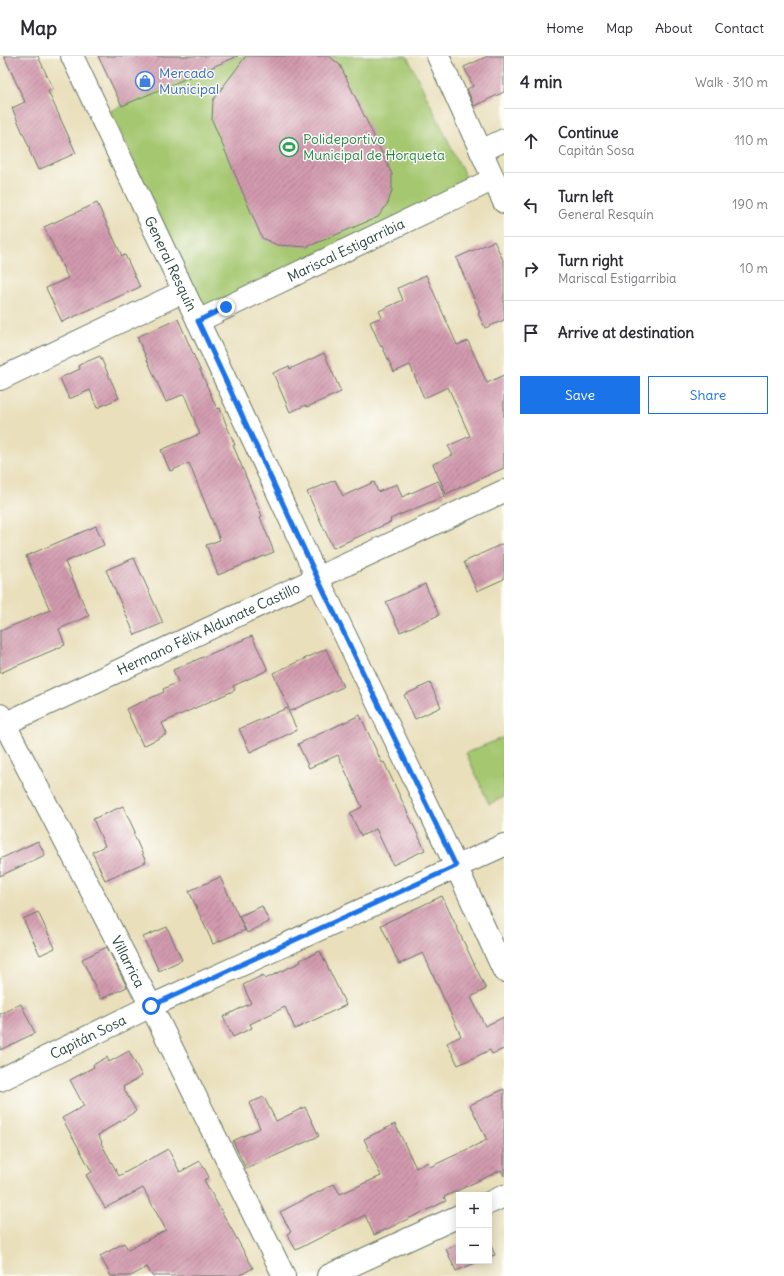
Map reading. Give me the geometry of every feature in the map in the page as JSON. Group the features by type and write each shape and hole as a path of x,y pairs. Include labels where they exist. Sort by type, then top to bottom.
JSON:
{"street":[{"name":"General Resquín","path":"72,56 184,291 317,577 456,866 504,971"},
{"path":"438,56 504,202"},
{"path":"481,150 504,140"},
{"name":"Mariscal Estigarribia","path":"198,321 494,179"},
{"path":"0,378 184,291"},
{"name":"Hermano Félix Aldunate Castillo","path":"1,721 504,490"},
{"name":"Villarrica","path":"1,721 151,1006 284,1276"},
{"name":"Capitán Sosa","path":"0,1080 151,1006 504,845"},
{"path":"492,1202 504,1196"},
{"path":"328,1276 456,1217"}],"green space":[{"name":"Polideportivo Municipal de Horqueta","path":"238,56 407,56 469,184 203,309 110,111"},
{"path":"504,737 504,797 489,804 466,753"}],"building":[{"path":"4,56 38,56 53,89 48,91 76,153 38,170 12,108 25,102"},
{"name":"Mercado Municipal","path":"98,56 238,56 122,106"},
{"path":"246,56 329,56 340,65 392,174 392,190 388,203 378,217 307,247 277,245 262,238 212,120 213,100"},
{"path":"488,56 504,56 504,92 474,106 467,89 473,86 464,67"},
{"path":"97,203 122,256 125,255 140,287 62,322 46,288 68,278 44,227"},
{"path":"494,241 504,262 504,320 485,328 478,313 480,312 456,258"},
{"path":"426,275 457,345 468,341 487,383 504,375 504,468 446,494 433,464 453,455 448,446 470,436 448,387 424,398 410,365 394,372 370,322 382,317 379,311 403,300 398,288"},
{"path":"178,319 217,409 220,408 235,445 233,445 262,516 260,517 274,552 218,575 206,545 220,540 189,463 170,471 161,450 200,434 184,394 166,402 137,337"},
{"path":"324,353 341,392 307,407 306,405 290,412 273,373 289,366 290,369"},
{"path":"100,356 119,398 97,408 90,390 69,399 60,378 80,369 79,365"},
{"path":"335,480 343,496 374,482 378,492 397,484 402,497 438,481 445,496 390,519 391,522 333,548 307,492"},
{"path":"96,526 104,545 65,562 89,616 59,629 65,645 0,673 0,631 50,610 26,556"},
{"path":"504,543 504,579 477,591 464,562"},
{"path":"134,558 163,623 135,635 106,570"},
{"path":"425,584 439,615 400,632 386,602"},
{"path":"252,636 268,670 233,686 235,690 162,723 167,734 143,746 126,709 164,692 163,689 178,682 173,670"},
{"path":"326,649 343,687 290,711 273,673"},
{"path":"430,683 441,707 415,719 404,695"},
{"path":"287,708 297,730 250,752 239,729"},
{"path":"360,715 382,763 384,762 425,850 393,865 376,829 361,836 350,813 362,807 338,755 309,768 298,744"},
{"path":"123,806 135,832 133,833 146,862 105,880 92,852 105,846 93,819"},
{"path":"38,841 45,855 0,876 0,859"},
{"path":"220,877 245,930 213,944 189,891"},
{"path":"442,896 486,989 471,997 485,1026 504,1017 504,1049 492,1054 490,1050 458,1065 447,1043 461,1036 423,953 399,964 381,925"},
{"path":"262,906 269,922 247,933 239,916"},
{"path":"38,912 55,948 40,955 23,919"},
{"path":"167,927 182,960 159,971 143,937"},
{"path":"107,947 127,987 101,999 82,959"},
{"path":"320,951 346,1005 295,1029 285,1007 250,1024 252,1028 233,1037 223,1017 251,1003 243,985 263,975 265,979"},
{"path":"21,1004 35,1033 0,1050 0,1014"},
{"path":"129,1051 142,1076 123,1087 136,1111 98,1135 102,1142 101,1143 119,1176 168,1149 180,1172 200,1161 209,1177 204,1180 253,1268 239,1276 152,1276 147,1267 131,1276 111,1276 100,1256 124,1243 128,1250 166,1230 143,1188 105,1208 86,1175 92,1172 62,1118 84,1106 70,1080 94,1067 93,1065 107,1057 109,1062"},
{"path":"504,1089 504,1176 501,1170 444,1197 446,1201 374,1235 365,1215 296,1250 287,1234 291,1232 280,1212 334,1184 340,1194 381,1176 364,1139 395,1124 416,1168 428,1162 430,1167 487,1140 470,1105"},
{"path":"264,1097 276,1121 305,1107 319,1136 246,1169 233,1141 260,1128 249,1103"},
{"path":"456,1245 456,1264 473,1264 456,1271 446,1249"},
{"path":"492,1248 495,1255 492,1256"}],"place":[{"name":"Mercado Municipal","path":"145,81"},
{"name":"Polideportivo Municipal de Horqueta","path":"289,147"}],"route":[{"path":"151,1006 456,866 317,577 198,321 226,307"}]}
